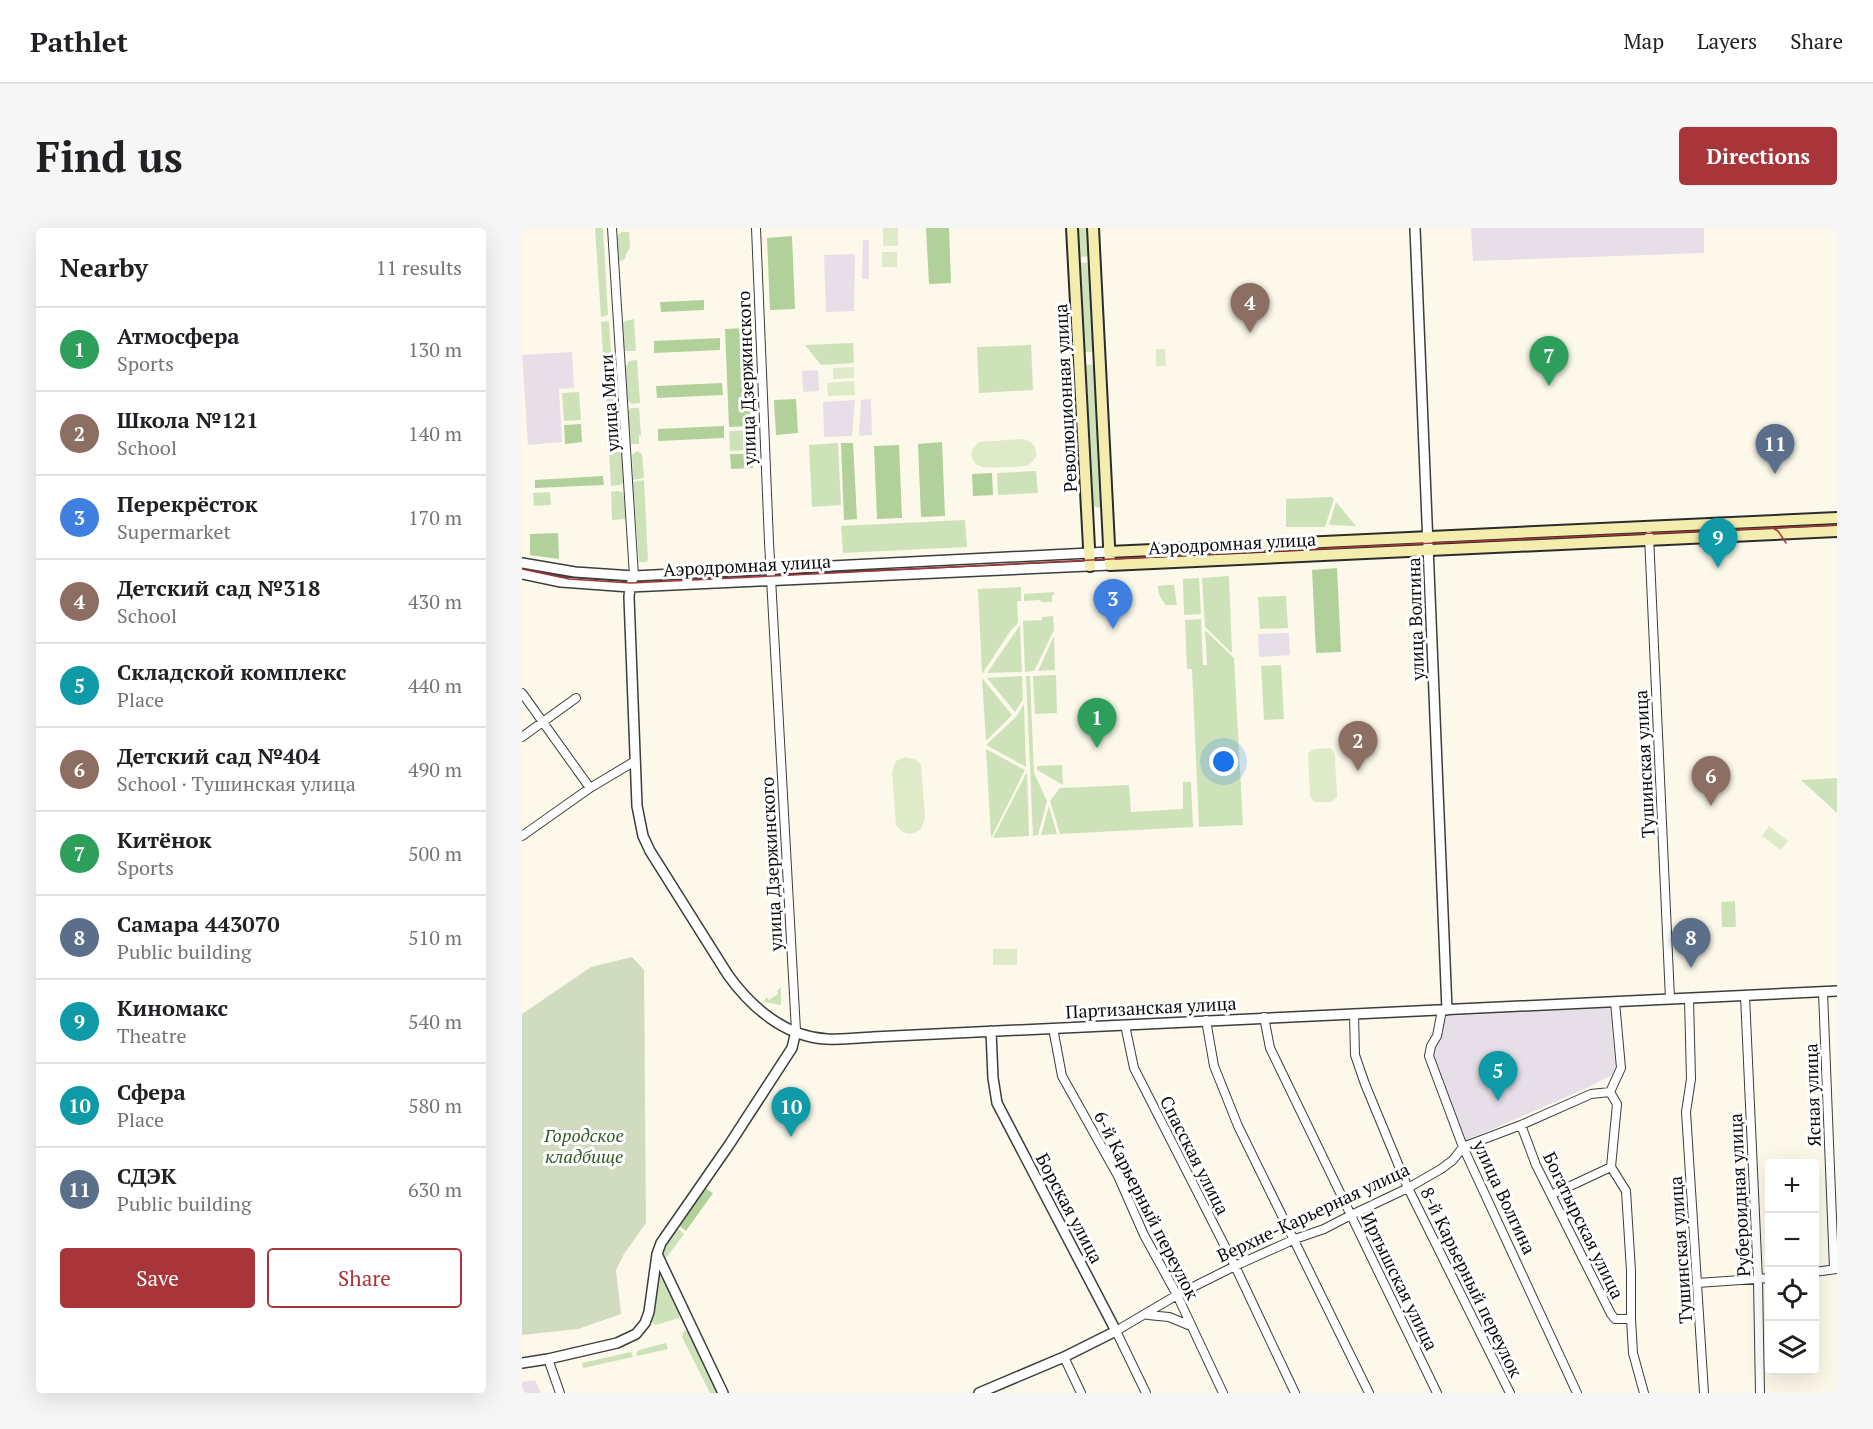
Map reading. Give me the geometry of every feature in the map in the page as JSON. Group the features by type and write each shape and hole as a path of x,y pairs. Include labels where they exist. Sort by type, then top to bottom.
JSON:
{"main road":[{"name":"Революционная улица","path":"1072,228 1090,566"},
{"name":"Революционная улица","path":"1094,228 1110,565"},
{"path":"1087,507 1092,512 1098,513 1103,511 1107,504"},
{"name":"Аэродромная улица","path":"1109,552 1837,518"},
{"name":"Аэродромная улица","path":"1110,565 1837,531"}],"street":[{"name":"улица Мяги","path":"612,228 634,576"},
{"name":"улица Дзержинского","path":"522,1363 617,1343 636,1334 645,1323 649,1312 657,1254 668,1232 729,1145 792,1048 796,1032 771,569 756,228"},
{"name":"улица Волгина","path":"1415,228 1445,1010 1429,1056 1463,1147 1577,1393"},
{"name":"Тушинская улица","path":"1648,526 1670,999"},
{"name":"Аэродромная улица","path":"634,576 1109,552"},
{"path":"522,563 575,572 634,576"},
{"name":"Аэродромная улица","path":"630,587 1110,565"},
{"path":"522,574 561,582 630,587"},
{"name":"Партизанская улица","path":"634,576 630,587 635,761 639,821 643,836 650,851 743,996 755,1008 796,1032 826,1039 1837,991"},
{"path":"522,693 590,788"},
{"path":"522,737 576,698"},
{"path":"522,836 590,788 635,761"},
{"name":"Ясная улица","path":"1823,992 1835,1269"},
{"name":"Рубероидная улица","path":"1745,996 1758,1280 1760,1393"},
{"name":"Тушинская улица","path":"1689,998 1691,1079 1686,1112 1704,1393"},
{"path":"1615,1002 1621,1068 1610,1092 1617,1104 1611,1167 1626,1191 1631,1271 1631,1320"},
{"name":"8-й Карьерный переулок","path":"1354,1014 1355,1055 1408,1188 1510,1393"},
{"name":"Иртышская улица","path":"1264,1017 1270,1048 1437,1393"},
{"path":"1206,1020 1214,1066 1238,1126 1369,1393"},
{"name":"Спасская улица","path":"1125,1024 1134,1068 1235,1266 1295,1393"},
{"name":"6-й Карьерный переулок","path":"1053,1028 1062,1076 1118,1176 1144,1235 1177,1295 1223,1393"},
{"name":"Борская улица","path":"991,1031 993,1078 997,1103 1146,1393"},
{"name":"Верхне-Карьерная улица","path":"979,1393 1001,1388 1064,1358 1177,1295 1235,1266 1295,1239 1324,1229 1408,1188 1441,1169 1453,1160 1463,1147 1521,1125 1591,1094 1610,1092"},
{"name":"Богатырская улица","path":"1521,1125 1536,1165 1611,1314 1615,1318 1631,1320 1633,1353 1644,1393"},
{"path":"1551,1195 1611,1167"},
{"path":"657,1254 723,1393"},
{"path":"1819,1271 1835,1269"},
{"path":"1697,1283 1765,1279"},
{"path":"1143,1315 1169,1317 1191,1326"},
{"path":"1064,1358 1081,1393"},
{"path":"548,1359 560,1393"}],"shaded area":[{"path":"1471,228 1704,228 1704,253 1473,261"},
{"path":"863,240 869,240 869,279 862,279"},
{"path":"855,254 854,311 826,312 824,255"},
{"path":"572,352 574,388 559,389 562,442 528,445 522,355"},
{"path":"818,370 819,391 803,392 802,371"},
{"path":"871,399 872,435 859,436 861,400"},
{"path":"855,400 852,436 824,437 823,402"},
{"path":"1289,633 1290,655 1259,657 1258,634"},
{"path":"1610,1008 1616,1073 1465,1141 1433,1056 1434,1046 1447,1016"},
{"path":"535,1380 541,1393 522,1393 522,1382"}],"green space":[{"path":"595,228 603,228 608,315 601,317"},
{"path":"883,228 898,228 898,246 883,246"},
{"path":"926,228 949,228 951,283 929,284"},
{"path":"1078,228 1091,228 1093,256 1080,257"},
{"path":"622,232 629,232 630,248 625,259 619,262 617,237"},
{"path":"792,236 795,309 770,310 767,238"},
{"path":"882,252 897,252 897,267 882,267"},
{"path":"1093,262 1097,352 1084,352 1080,263"},
{"path":"704,300 704,310 661,312 660,302"},
{"path":"634,319 636,351 626,351 623,323"},
{"path":"609,321 611,354 603,354 601,322"},
{"path":"746,328 751,426 729,427 725,329"},
{"path":"720,338 720,350 654,353 654,341"},
{"path":"853,343 854,363 821,365 805,345"},
{"path":"1031,345 1033,390 979,393 977,347"},
{"path":"1156,349 1165,349 1166,366 1156,366"},
{"path":"604,359 614,359 617,362 622,442 617,447 609,447"},
{"path":"637,360 640,403 632,404 628,401 625,368 629,361"},
{"path":"1097,364 1104,504 1098,508 1091,505 1085,365"},
{"path":"854,367 854,378 833,379 833,368"},
{"path":"854,381 855,395 828,396 827,383"},
{"path":"722,383 723,395 657,398 656,386"},
{"path":"579,392 581,420 564,421 562,393"},
{"path":"796,399 798,433 776,435 774,400"},
{"path":"631,408 639,408 641,435 639,435 639,444 631,444 628,411"},
{"path":"581,424 582,442 565,444 564,425"},
{"path":"724,426 724,438 658,441 658,429"},
{"path":"751,430 752,450 730,451 729,431"},
{"path":"1022,439 1032,443 1036,450 1036,457 1029,465 987,468 974,462 972,450 979,442"},
{"path":"942,442 945,516 921,517 918,444"},
{"path":"838,443 841,505 812,507 809,445"},
{"path":"841,443 853,443 857,519 844,520"},
{"path":"899,445 902,518 877,519 874,446"},
{"path":"637,451 642,454 644,478 633,480 632,455"},
{"path":"609,452 620,452 623,455 624,481 621,485 611,486"},
{"path":"730,454 752,454 753,468 731,469"},
{"path":"1036,471 1038,493 998,495 997,473"},
{"path":"992,473 993,495 973,496 972,474"},
{"path":"603,476 604,485 535,488 535,480"},
{"path":"644,480 648,560 639,562 633,482"},
{"path":"550,492 551,505 534,506 533,493"},
{"path":"611,492 622,492 624,496 626,519 612,520"},
{"path":"1331,497 1334,499 1325,527 1286,527 1286,499"},
{"path":"1336,502 1356,526 1329,525"},
{"path":"965,520 967,547 843,553 841,526"},
{"path":"558,533 559,559 530,555 530,534"},
{"path":"1337,568 1341,652 1316,653 1312,570"},
{"path":"1229,576 1232,653 1205,627 1202,578"},
{"path":"1199,578 1201,614 1184,615 1183,579"},
{"path":"1174,585 1177,605 1166,605 1160,596 1158,586"},
{"path":"1021,587 1021,601 1017,601 1018,623 982,674 978,589"},
{"path":"1054,592 1052,602 1024,601 1024,594"},
{"path":"1286,596 1288,628 1260,629 1258,597"},
{"path":"1053,616 1054,630 1034,671 1025,672 1023,621 1042,620 1042,617"},
{"path":"1201,619 1203,665 1207,665 1205,630 1234,658 1243,825 1199,827 1192,669 1187,669 1185,620"},
{"path":"1020,625 1022,672 987,673"},
{"path":"1054,636 1055,670 1038,671"},
{"path":"1281,665 1284,719 1264,720 1261,666"},
{"path":"1056,675 1057,713 1035,714 1033,676"},
{"path":"1022,676 1023,699 1015,712 987,678"},
{"path":"1026,676 1030,676 1034,773 1047,801 1038,835 1033,836"},
{"path":"982,678 1012,715 986,741"},
{"path":"1024,704 1026,767 986,745 1016,717"},
{"path":"1331,748 1335,755 1337,797 1331,802 1314,802 1310,796 1308,753 1314,749"},
{"path":"986,749 1025,770 991,838"},
{"path":"906,757 917,760 921,765 925,818 921,829 914,833 905,833 896,825 892,772 896,761"},
{"path":"1062,765 1063,785 1037,770 1037,766"},
{"path":"1027,772 1029,836 993,838"},
{"path":"1837,778 1837,813 1801,780"},
{"path":"1183,782 1191,782 1193,827 1060,834 1050,801 1060,788 1129,785 1131,812 1183,809"},
{"path":"1049,806 1057,834 1041,835"},
{"path":"1769,826 1788,841 1781,850 1762,836"},
{"path":"1735,901 1736,927 1722,927 1721,902"},
{"path":"993,949 1017,949 1017,965 993,965"},
{"name":"Городское кладбище","path":"632,957 644,970 646,1223 624,1254 616,1270 621,1314 578,1329 522,1335 522,1014 591,967"},
{"path":"781,987 781,1005 764,1002 766,997 769,1000 778,994 777,991"},
{"path":"703,1187 713,1193 686,1231 677,1224"},
{"path":"675,1226 684,1234 663,1262 660,1250"},
{"path":"658,1264 679,1312 679,1318 656,1325 651,1322"},
{"path":"684,1330 690,1333 720,1393 710,1393 682,1337"},
{"path":"666,1343 668,1349 637,1356 636,1353 639,1350"},
{"path":"631,1352 633,1357 583,1368 582,1363"}],"tram line":[{"path":"522,569 569,579 631,583 1837,525"},
{"path":"1771,527 1778,531 1786,543"},
{"path":"1700,546 1705,537 1715,529"}],"place":[{"name":"Детский сад №318","path":"1250,333"},
{"name":"Китёнок","path":"1549,386"},
{"name":"СДЭК","path":"1775,474"},
{"name":"Киномакс","path":"1718,568"},
{"name":"Перекрёсток","path":"1113,629"},
{"name":"Атмосфера","path":"1097,748"},
{"name":"Школа №121","path":"1358,771"},
{"name":"Детский сад №404","path":"1711,806"},
{"name":"Самара 443070","path":"1691,968"},
{"name":"Складской комплекс","path":"1498,1101"},
{"name":"Сфера","path":"791,1137"}]}
